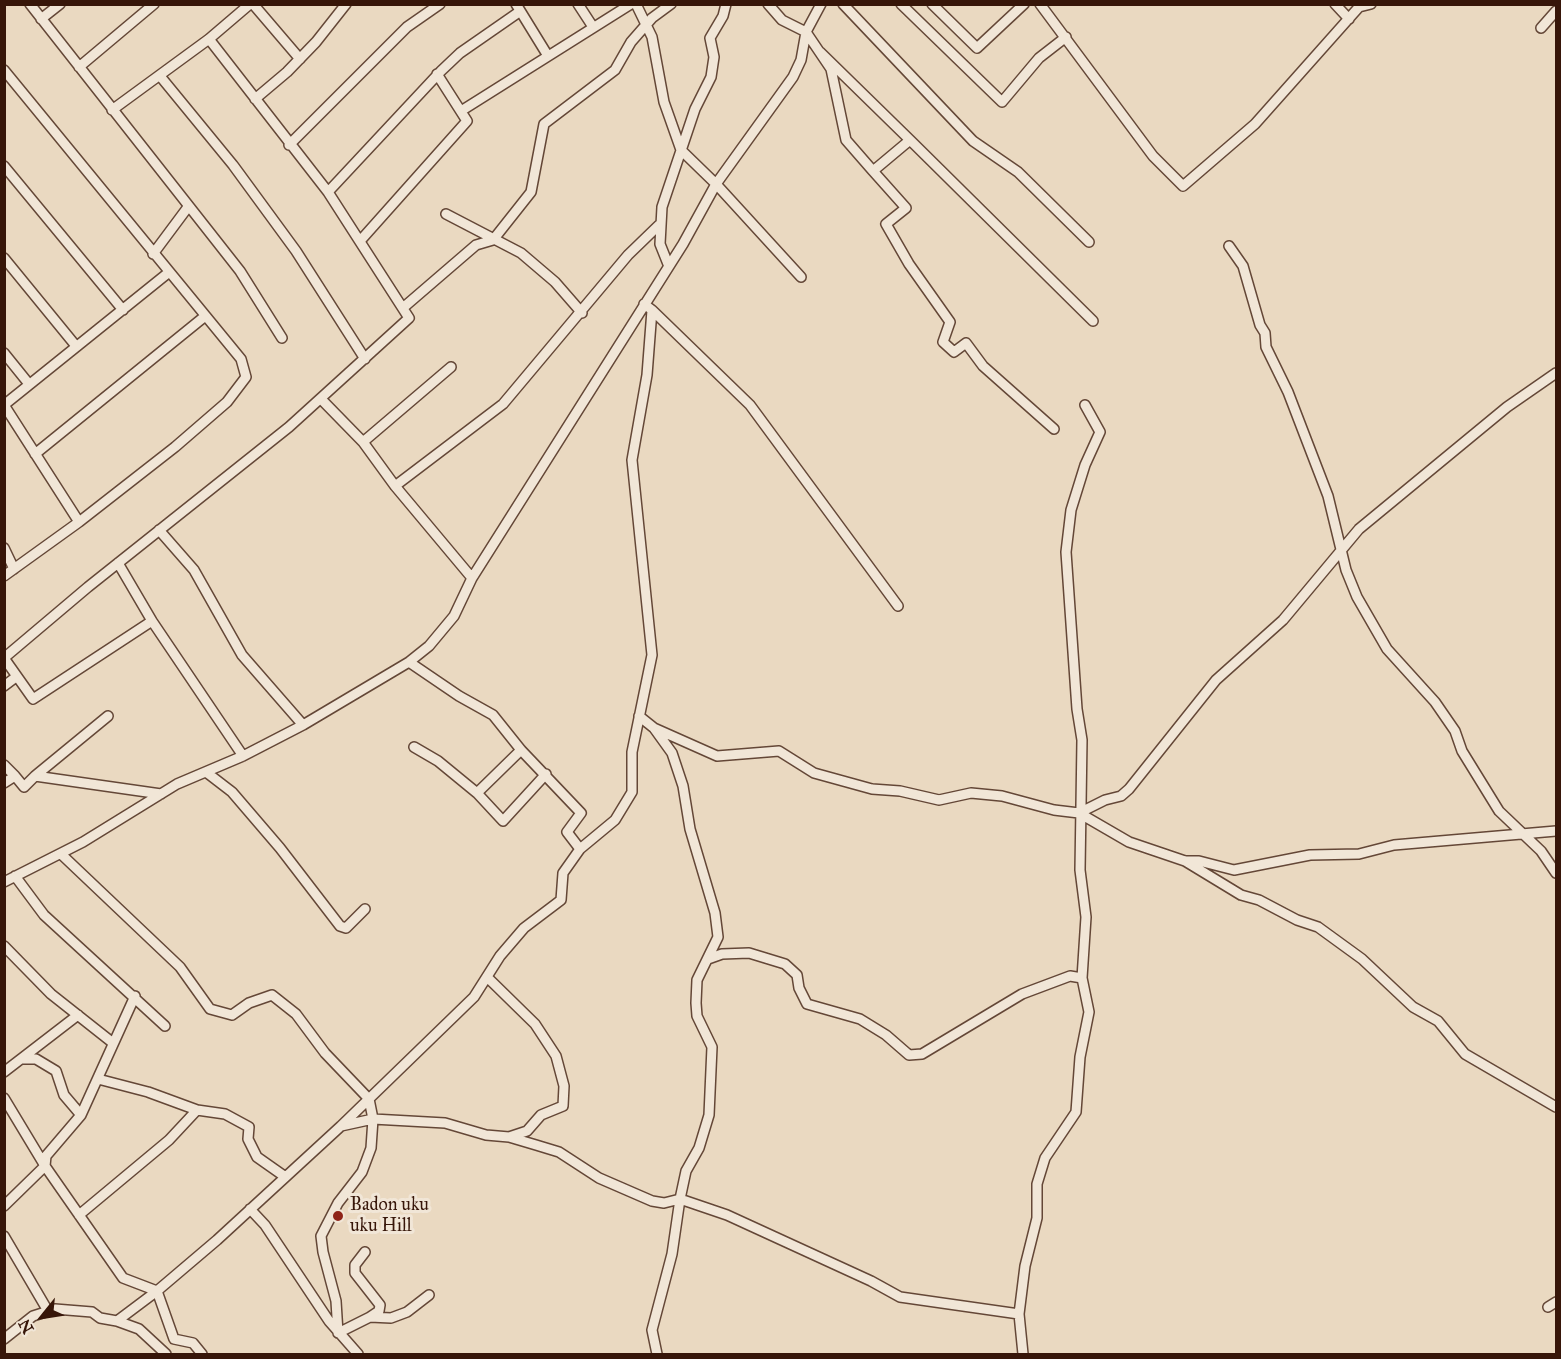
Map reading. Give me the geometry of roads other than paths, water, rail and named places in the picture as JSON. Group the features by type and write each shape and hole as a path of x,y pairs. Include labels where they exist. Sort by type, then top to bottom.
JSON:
{"street":[{"path":"30,4 240,271 282,338"},
{"path":"41,19 60,4"},
{"path":"79,67 154,4"},
{"path":"112,110 209,39 252,4 300,59"},
{"path":"255,99 300,59 346,4"},
{"path":"290,146 407,27 440,4"},
{"path":"578,4 593,27"},
{"path":"460,111 631,4"},
{"path":"636,4 648,26 659,68 664,102 681,150 716,184 801,277"},
{"path":"404,307 476,245 494,238 531,192 544,124 615,70 631,42 648,26 652,18 671,4"},
{"path":"668,264 660,244 659,225 695,109 711,77 714,57 711,38 723,16 726,4"},
{"path":"768,4 782,20 806,32 820,52 831,69 846,140 906,208 886,224 909,264 950,322 943,342 954,352 966,343 983,366 1054,429"},
{"path":"4,882 61,854 161,794 303,725 409,662 429,646 453,616 472,578 593,389 668,264 683,244 716,184 793,77 801,60 806,32 821,4"},
{"path":"843,4 973,141 1018,172 1089,242"},
{"path":"901,4 1002,102 1039,57 1066,37"},
{"path":"932,4 976,48 1024,4"},
{"path":"1040,4 1153,156 1183,186 1255,124 1359,7 1371,4"},
{"path":"1335,4 1349,19"},
{"path":"328,192 437,74 517,8 548,56"},
{"path":"1541,28 1557,11"},
{"path":"152,621 33,699 4,658 118,563 289,428 409,318 328,192 209,39"},
{"path":"820,52 1093,321"},
{"path":"4,70 246,368 246,377 242,386 175,447 79,522 4,576"},
{"path":"360,241 467,121 437,74"},
{"path":"160,76 233,165 296,251 365,359"},
{"path":"873,171 910,140"},
{"path":"4,166 123,310"},
{"path":"153,254 188,207"},
{"path":"446,214 521,253 555,282 582,313"},
{"path":"395,486 503,404 582,313 628,255 659,225"},
{"path":"1229,246 1243,266 1260,325 1265,333 1266,347 1288,392 1322,478 1341,551 1357,597 1387,649 1435,702 1455,731 1462,752 1499,811 1540,851 1557,873"},
{"path":"4,258 76,346"},
{"path":"79,522 4,405 168,273"},
{"path":"644,304 750,405 898,606"},
{"path":"117,1321 157,1291 250,1209 341,1126 474,997 500,956 524,928 561,900 563,873 580,849 615,820 632,792 632,752 652,655 632,460 647,375 652,310"},
{"path":"35,454 204,316"},
{"path":"4,353 29,384"},
{"path":"363,442 451,367"},
{"path":"1079,813 1105,800 1121,796 1129,789 1216,680 1283,620 1359,529 1507,407 1557,373"},
{"path":"321,399 363,442 395,486 472,578"},
{"path":"1023,1354 1019,1314 1025,1266 1037,1218 1037,1184 1045,1158 1076,1112 1080,1057 1089,1012 1082,978 1086,917 1080,870 1079,813 1082,740 1077,709 1066,552 1071,510 1084,465 1100,432 1085,405"},
{"path":"159,530 194,570 242,655 303,725"},
{"path":"4,548 14,568"},
{"path":"118,563 152,621 243,756"},
{"path":"409,662 459,696 493,715 521,750 546,774 580,813 567,832 580,849"},
{"path":"4,686 16,677"},
{"path":"4,765 24,787 108,716"},
{"path":"639,716 654,728 717,756 779,751 814,773 872,789 900,790 939,800 970,793 1002,796 1054,810 1079,813 1129,842 1185,861 1241,896 1259,900 1297,920 1317,927 1362,959 1413,1007 1438,1021 1465,1054 1557,1107"},
{"path":"654,728 672,753 683,786 690,829 715,913 718,937 697,980 697,1016 712,1047 709,1115 699,1148 686,1171 672,1254 652,1330 657,1354"},
{"path":"414,747 438,761 477,793 503,821 546,774"},
{"path":"477,793 521,750"},
{"path":"206,772 232,792 280,848 340,926 346,928 365,909"},
{"path":"4,783 15,776"},
{"path":"35,776 161,794"},
{"path":"1185,861 1199,861 1234,870 1301,856 1349,855 1394,845 1557,831"},
{"path":"61,854 180,967 210,1009 232,1015 249,1003 272,995 296,1014 326,1053 369,1099 373,1119 371,1148 362,1172 338,1203 321,1236 322,1252 336,1301 338,1333"},
{"path":"15,876 44,915 135,996 165,1026"},
{"path":"4,946 51,994 113,1043"},
{"path":"708,959 722,954 749,953 784,964 797,975 799,988 807,1004 860,1019 886,1035 909,1055 922,1054 1022,994 1070,976 1082,978"},
{"path":"487,976 535,1024 556,1056 564,1086 563,1106 541,1115 527,1131 509,1137"},
{"path":"4,1206 45,1166 46,1156 81,1115 135,996"},
{"path":"4,1072 78,1015"},
{"path":"21,1059 36,1059 56,1071 64,1095 81,1115"},
{"path":"98,1079 148,1092 197,1110 225,1114 249,1126 248,1139 257,1157 284,1176"},
{"path":"4,1098 45,1166 123,1278 157,1291 174,1339 193,1343 202,1354"},
{"path":"79,1215 169,1140 197,1110"},
{"path":"341,1126 373,1119 446,1123 486,1135 509,1137 559,1152 599,1178 652,1201 664,1203 680,1200 765,1232 900,1297 1019,1314"},
{"path":"250,1209 285,1252 338,1333 358,1354"},
{"path":"6,1242 48,1311"},
{"path":"338,1333 379,1311 380,1305 355,1273 355,1265 364,1252"},
{"path":"370,1317 380,1319 399,1315 429,1295"},
{"path":"4,1340 33,1316 48,1311 55,1309 92,1312 100,1318 139,1329 166,1354"}],"place":[{"name":"Badon uku uku Hill","path":"338,1216"}]}
